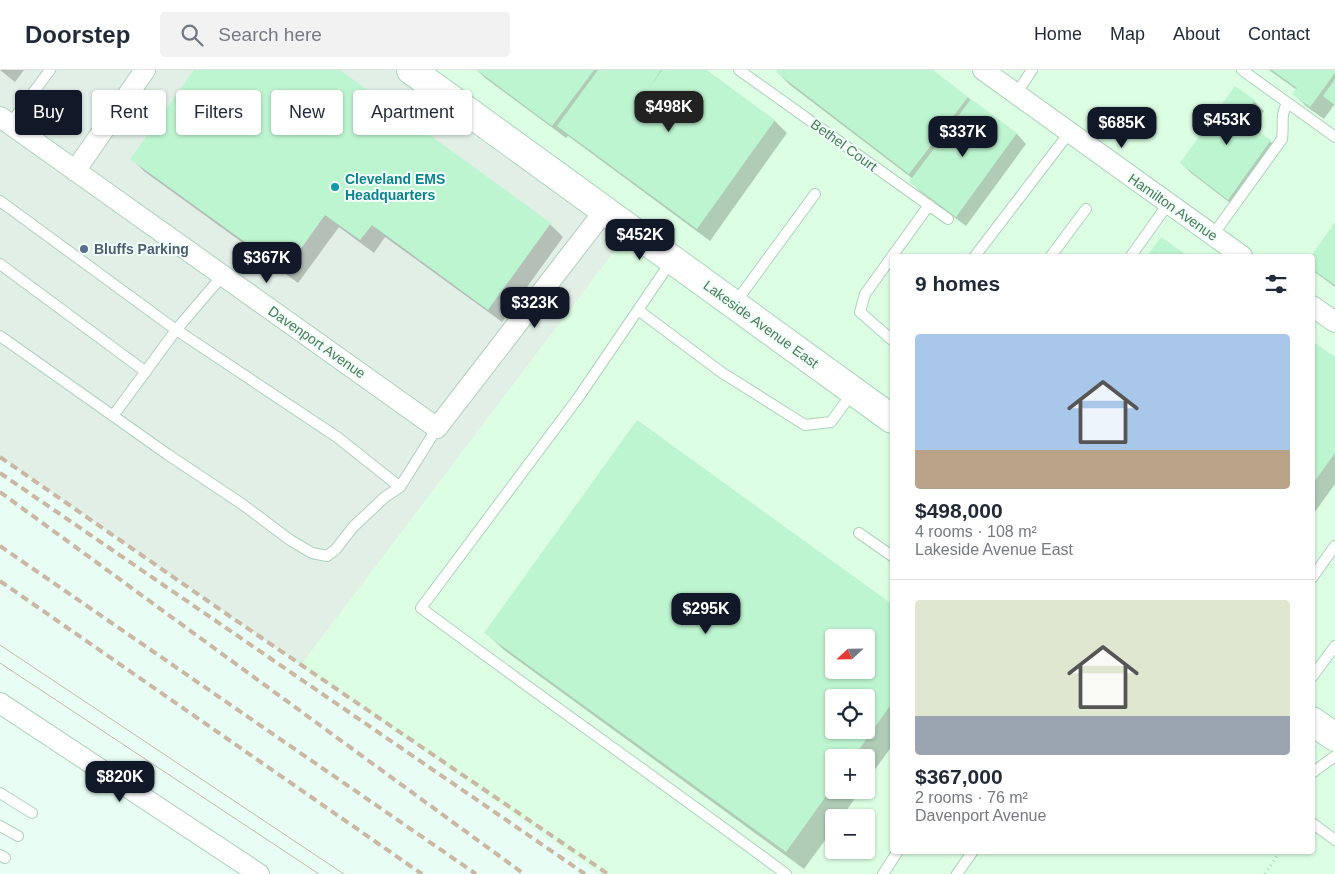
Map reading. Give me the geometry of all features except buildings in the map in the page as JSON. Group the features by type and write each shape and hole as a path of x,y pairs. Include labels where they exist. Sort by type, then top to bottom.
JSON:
{"street":[{"path":"75,171 145,70"},
{"name":"Hamilton Avenue","path":"983,70 1239,254"},
{"name":"Lakeside Avenue East","path":"420,72 605,210 890,418"},
{"name":"Davenport Avenue","path":"5,120 437,428"},
{"path":"437,428 605,210"},
{"path":"1315,308 1335,322"},
{"path":"0,703 259,874"},
{"path":"1315,723 1335,738"}],"lane":[{"path":"5,120 50,70"},
{"name":"Bethel Court","path":"739,70 948,219"},
{"path":"1016,94 1032,70"},
{"path":"1242,70 1335,137"},
{"path":"1213,235 1282,139 1282,116 1287,102"},
{"path":"977,254 1069,133"},
{"path":"734,304 815,194"},
{"path":"0,201 176,330 337,437 400,487"},
{"path":"1132,254 1168,204"},
{"path":"894,254 929,205"},
{"path":"1052,254 1086,208"},
{"path":"673,259 578,398 421,608 533,692 786,874"},
{"path":"890,259 865,294 860,312 890,338"},
{"path":"0,264 146,372"},
{"path":"113,416 176,330 223,275"},
{"path":"638,310 721,372 805,425 831,422 854,391"},
{"path":"0,336 167,454 208,480 290,540 312,553 327,556 336,550 352,527 400,487 437,428"},
{"path":"859,533 890,555"},
{"path":"1315,574 1335,546"},
{"path":"1315,673 1335,646"},
{"path":"1315,771 1335,756"},
{"path":"0,793 32,812"},
{"path":"1315,825 1335,840"},
{"path":"0,826 18,836"},
{"path":"883,874 896,854"},
{"path":"957,874 971,854"}],"path":[{"path":"1265,874 1278,854"}],"shaded area":[{"path":"0,70 411,70 439,90 353,90 353,135 472,135 472,114 631,229 301,665 0,457"},
{"path":"411,70 1335,70 1335,874 599,874 301,665 631,229 472,114 472,90 439,90"}],"tram line":[{"path":"0,645 344,874"},
{"path":"0,663 319,874"}],"railway":[{"path":"0,457 608,874"},
{"path":"0,473 585,874"},
{"path":"0,492 524,874"},
{"path":"0,546 476,874"},
{"path":"0,581 422,874"}],"place":[{"name":"Cleveland EMS Headquarters","path":"335,187"},
{"name":"Bluffs Parking","path":"84,249"}]}
